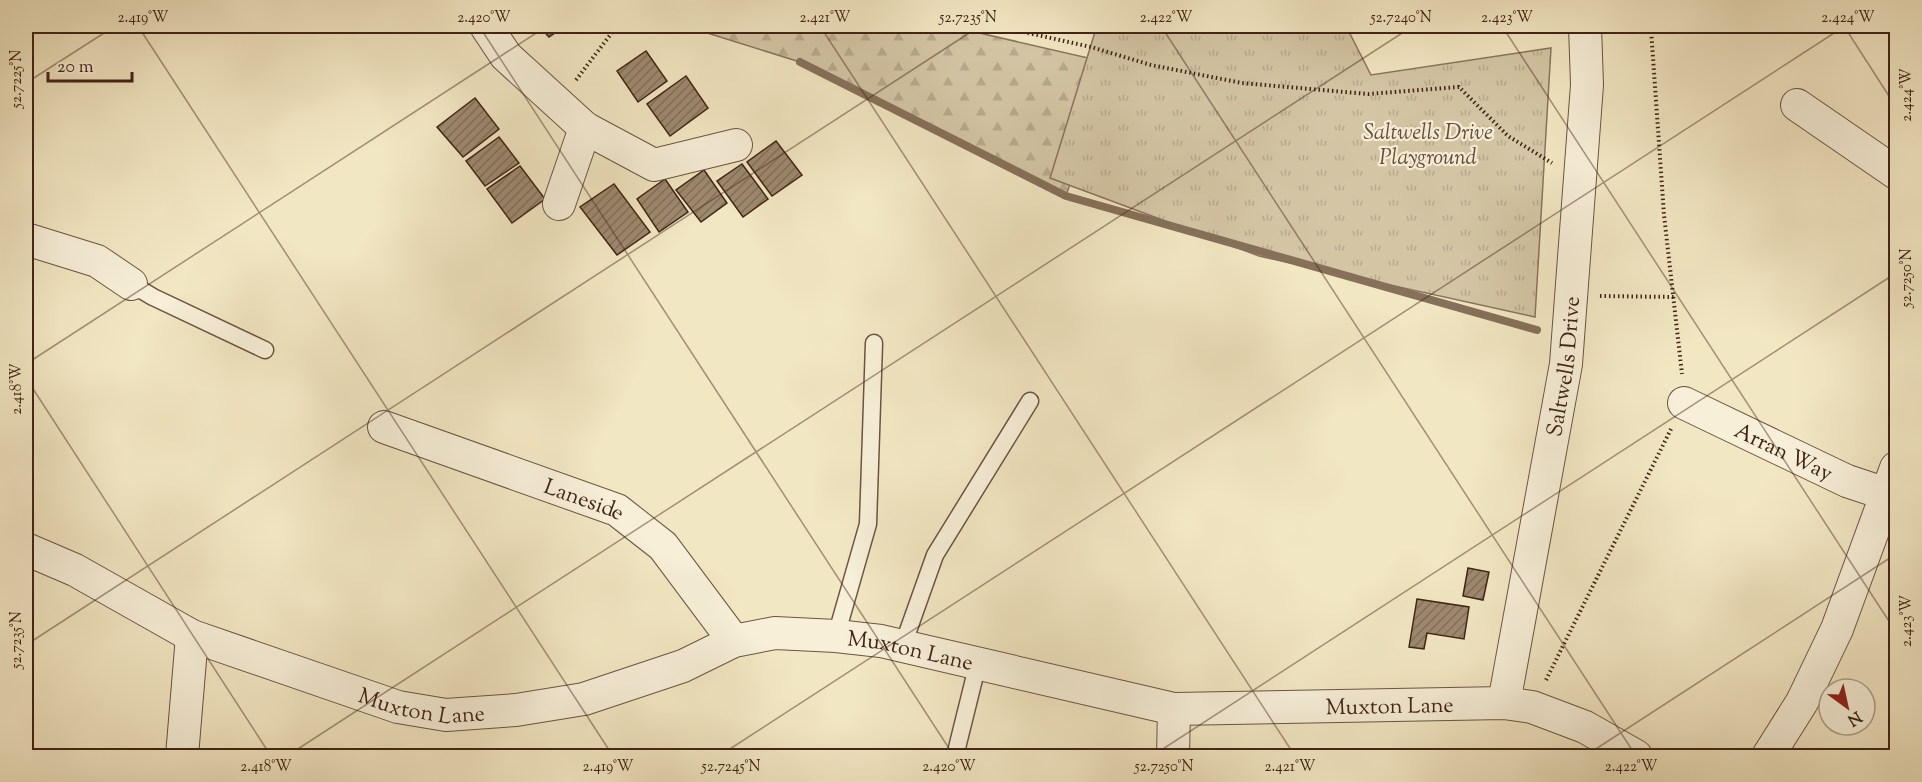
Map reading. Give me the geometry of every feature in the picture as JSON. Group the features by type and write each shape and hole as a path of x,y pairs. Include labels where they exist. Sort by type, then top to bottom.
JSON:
{"street":[{"path":"486,26 506,56 585,128 654,165 736,145"},
{"name":"Saltwells Drive","path":"1518,705 1566,364 1587,85 1585,26"},
{"path":"1797,105 1896,173"},
{"path":"560,204 585,128"},
{"path":"26,239 97,261 132,284"},
{"name":"Arran Way","path":"1684,403 1847,481 1891,481"},
{"name":"Laneside","path":"384,427 617,510 663,546 734,641"},
{"path":"1768,756 1802,702 1837,629 1891,481"},
{"name":"Muxton Lane","path":"26,549 75,570 192,636 398,708 446,715 516,710 584,699 683,666 734,641 775,633 836,636 903,645 1173,709 1518,705 1585,727 1636,756"},
{"path":"182,756 192,636"},
{"path":"1173,709 1173,756"}],"lane":[{"path":"132,284 153,297 265,350"},
{"path":"836,636 868,524 874,343"},
{"path":"903,645 935,555 1030,401"},
{"path":"955,756 978,663"}],"path":[{"path":"559,104 617,26"},
{"path":"997,26 1090,47 1151,64 1242,82 1368,94 1459,87 1508,136 1581,181"},
{"path":"1518,705 1684,403 1664,215 1651,29 1585,26"},
{"path":"1572,296 1674,297"}],"green space":[{"path":"685,26 949,26 1110,63 1066,196 800,62"},
{"name":"Saltwells Drive Playground","path":"1346,26 1371,75 1551,48 1535,317 1259,256 1050,178 1095,32"}],"building":[{"path":"539,26 565,26 549,37"},
{"path":"646,51 667,81 638,102 617,71"},
{"path":"686,76 708,108 670,136 647,104"},
{"path":"475,98 499,129 463,157 437,127"},
{"path":"499,137 519,163 485,186 466,161"},
{"path":"776,141 802,175 772,196 747,162"},
{"path":"742,164 768,199 743,217 717,181"},
{"path":"520,166 545,199 512,223 487,189"},
{"path":"704,170 727,203 701,222 676,190"},
{"path":"665,179 688,212 659,232 637,199"},
{"path":"614,184 650,232 617,255 580,207"},
{"path":"1468,568 1489,572 1483,600 1463,596"},
{"path":"1417,599 1469,607 1464,639 1427,633 1424,649 1409,647"}],"waterway":[{"path":"800,62 1066,196 1537,330"}]}
